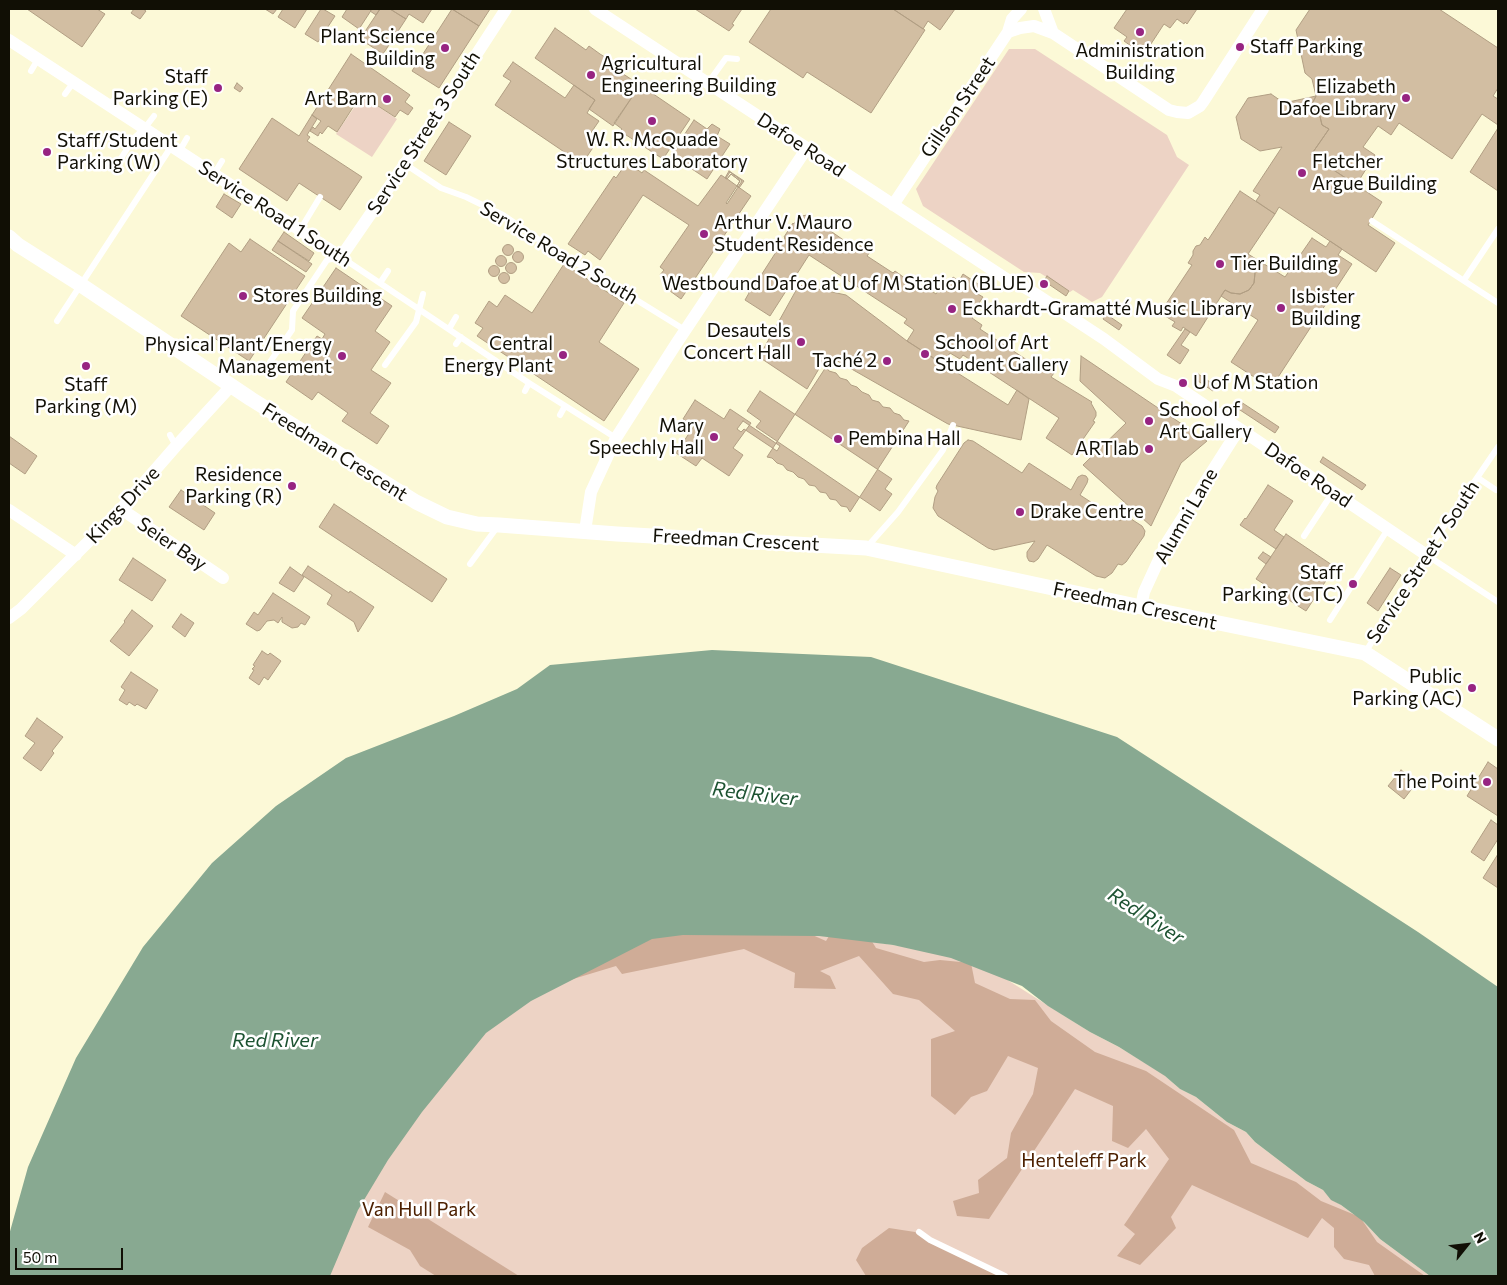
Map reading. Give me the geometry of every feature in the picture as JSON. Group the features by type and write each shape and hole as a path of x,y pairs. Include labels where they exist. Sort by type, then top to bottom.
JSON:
{"street":[{"name":"Service Street 3 South","path":"341,257 405,164 506,9"},
{"name":"Dafoe Road","path":"594,9 1008,280 1014,289 1128,365 1140,367 1158,379 1176,386 1425,554"},
{"name":"Gillson Street","path":"893,205 1008,32 1012,19 1020,9"},
{"path":"1044,9 1053,34"},
{"path":"1008,32 1034,26 1053,34 1169,110 1188,113 1203,102 1263,9"},
{"name":"Service Road 1 South","path":"9,40 341,257"},
{"path":"584,531 591,492 616,438 685,330 807,148"},
{"name":"Freedman Crescent","path":"12,241 231,386 416,502 447,517 477,524 866,548 1141,608 1365,653 1498,739"},
{"name":"Kings Drive","path":"9,618 21,609 121,509 173,441 231,386"},
{"name":"Alumni Lane","path":"1141,608 1144,592 1166,544 1239,429"},
{"name":"Seier Bay","path":"121,509 223,578"},
{"path":"9,510 76,555"}],"lane":[{"path":"708,84 726,58 737,59"},
{"path":"31,71 38,59"},
{"path":"65,94 73,83"},
{"path":"109,106 119,94"},
{"path":"118,163 134,138 154,116"},
{"path":"57,321 175,149 187,138"},
{"path":"214,174 222,160"},
{"name":"Service Road 2 South","path":"405,164 441,188 466,197 503,215 538,240 685,330"},
{"path":"300,230 320,197"},
{"path":"1372,220 1498,303"},
{"path":"1464,280 1498,229"},
{"path":"270,362 292,330 293,311 322,267 327,260 341,257"},
{"name":"Service Road 1 South","path":"341,257 529,383 616,438"},
{"path":"380,283 388,271"},
{"path":"385,365 416,322 423,294"},
{"path":"449,329 456,317"},
{"path":"456,344 461,337"},
{"path":"490,368 495,360"},
{"path":"525,391 529,383"},
{"path":"560,415 565,406"},
{"path":"866,548 898,512 943,450 953,425"},
{"name":"Service Street 7 South","path":"1365,653 1425,554 1498,447"},
{"path":"1478,478 1496,490"},
{"path":"1304,536 1333,492"},
{"path":"470,564 499,525"},
{"path":"1330,620 1388,529"},
{"path":"1425,554 1498,602"},
{"path":"919,1232 930,1240 1005,1276"}],"green space":[{"path":"1009,49 1035,49 1167,135 1177,157 1189,165 1102,297 1092,302 1073,290 1070,292 1040,273 1024,272 923,206 916,189"},
{"path":"362,96 397,119 372,157 336,134"},
{"path":"744,922 971,957 1090,1032 1163,1074 1180,1089 1196,1097 1227,1122 1246,1132 1255,1142 1306,1181 1323,1190 1331,1199 1364,1222 1380,1239 1430,1276 319,1276 353,1194 518,986"}],"shaded area":[{"path":"838,921 863,927 876,948 924,962 940,960 971,963 975,983 1010,999 1035,1000 1051,1021 1095,1052 1146,1071 1234,1130 1251,1163 1296,1182 1321,1201 1360,1217 1377,1242 1425,1276 1375,1276 1369,1265 1344,1259 1334,1247 1334,1228 1322,1218 1308,1238 1192,1185 1171,1217 1176,1228 1140,1265 1117,1256 1135,1234 1124,1225 1169,1159 1146,1129 1128,1148 1112,1141 1113,1106 1075,1089 989,1219 957,1216 953,1201 979,1193 978,1180 1007,1158 1011,1133 1033,1094 1038,1068 1008,1056 987,1091 971,1097 955,1115 931,1096 931,1039 955,1031 919,1000 893,994 859,956 820,971 830,976 836,989 794,988 795,973 744,949 622,974 616,966 550,986 638,937 792,926 826,941"},
{"path":"385,1192 519,1276 436,1276 420,1266 410,1250 368,1227"},
{"path":"889,1228 915,1232 1001,1276 866,1276 856,1260 862,1248"}],"water":[{"name":"Red River","path":"712,650 871,657 1117,737 1418,932 1498,987 1498,1276 1430,1276 1380,1239 1364,1222 1331,1200 1323,1190 1306,1181 1255,1142 1246,1132 1227,1122 1196,1097 1180,1089 1165,1076 1048,1006 1022,986 951,958 893,945 819,936 683,935 652,939 531,1001 486,1033 422,1112 388,1160 358,1210 330,1276 9,1276 9,1235 28,1167 76,1058 143,947 212,863 276,806 346,758 517,689 550,665"}],"building":[{"path":"27,9 97,9 105,14 82,47"},
{"path":"134,9 146,11 140,19 131,13"},
{"path":"265,9 277,9 273,14"},
{"path":"283,9 307,9 295,28 278,17"},
{"path":"321,9 335,16 318,42 305,34"},
{"path":"347,9 372,9 359,29 342,17"},
{"path":"372,9 380,9 376,15 370,11"},
{"path":"380,9 390,9 406,19 383,54 360,39"},
{"path":"390,9 432,9 423,23 409,14 406,19"},
{"path":"452,9 490,9 479,26"},
{"name":"Plant Science Building","path":"452,9 479,26 439,88 412,71"},
{"path":"695,9 742,9 729,31"},
{"path":"771,9 893,9 925,30 871,113 807,72 803,78 749,42"},
{"path":"893,9 955,9 940,30 928,21 923,29"},
{"name":"Administration Building","path":"1127,9 1197,9 1187,24 1177,19 1170,28 1164,24 1147,50 1134,42 1131,46 1124,41 1127,37 1114,28"},
{"name":"Elizabeth Dafoe Library","path":"1310,9 1439,9 1498,48 1498,88 1493,96 1498,99 1498,125 1482,114 1452,159 1399,123 1391,135 1378,126 1363,147 1375,155 1356,185 1311,155 1329,129 1322,125 1318,108 1313,109 1312,104 1316,96 1312,79 1305,73 1296,30"},
{"name":"Agricultural Engineering Building","path":"555,28 586,50 589,46 611,61 608,64 640,85 613,126 589,109 595,100 535,58"},
{"name":"Art Barn","path":"351,54 410,95 405,102 413,108 408,115 400,110 395,117 361,95 337,132 328,126 318,136 310,131 313,127 315,129 321,121 312,115"},
{"path":"513,62 565,98 574,85 595,100 587,113 599,121 588,137 596,143 582,164 495,105 511,81 503,76"},
{"path":"237,83 243,88 240,92 234,88"},
{"name":"W. R. McQuade Structures Laboratory","path":"639,87 645,91 646,89 690,119 663,159 620,131 622,129 614,123"},
{"name":"Fletcher Argue Building","path":"1271,94 1284,103 1316,96 1312,104 1313,109 1318,108 1322,125 1329,129 1311,155 1382,202 1368,225 1395,243 1376,272 1279,207 1275,214 1256,201 1260,195 1253,191 1282,147 1260,151 1241,139 1236,117 1248,98"},
{"path":"312,115 317,119 307,135 310,137 307,141 362,177 340,210 299,183 287,201 239,169 272,118 299,136"},
{"path":"694,120 707,129 712,124 720,129 717,136 730,144 707,179 671,155"},
{"path":"449,122 471,136 446,175 424,161"},
{"path":"1498,128 1498,191 1470,172"},
{"name":"Arthur V. Mauro Student Residence","path":"627,162 642,173 644,170 698,206 721,175 727,179 731,174 740,181 737,186 751,196 681,299 670,291 674,285 660,275 664,270 660,267 689,225 643,195 600,260 588,251 585,255 568,244 614,176 616,178"},
{"path":"729,171 744,181 739,188 737,186 740,181 731,174 727,179 725,178"},
{"path":"730,172 742,181 727,204 737,186 726,178"},
{"name":"Tier Building","path":"1240,191 1275,214 1244,260 1251,265 1255,273 1254,283 1249,290 1240,294 1225,290 1196,336 1183,327 1181,331 1172,326 1175,322 1160,313 1192,265 1188,263 1196,246 1200,245 1205,237 1208,240"},
{"path":"224,194 241,204 232,218 216,207"},
{"path":"807,215 807,217 812,218 852,246 855,242 870,252 867,256 893,273 895,271 924,292 927,288 936,294 944,283 947,285 953,277 959,281 963,274 981,286 976,293 983,297 972,318 982,325 980,329 1036,366 1038,363 1054,373 1051,377 1092,402 1096,412 1093,421 1095,422 1072,455 1046,438 1059,418 963,355 960,359 950,353 942,364 907,341 914,330 904,323 907,319 809,255 770,316 745,300 758,276 760,277 797,217"},
{"path":"284,232 314,253 309,261 278,241"},
{"name":"Isbister Building","path":"1312,238 1326,247 1330,241 1342,249 1338,255 1352,264 1271,388 1231,362 1258,320 1221,296 1225,290 1240,294 1249,290 1254,283 1255,273 1251,265 1244,260 1248,254 1285,277"},
{"name":"Stores Building","path":"250,239 305,276 249,361 181,316 229,243 241,252"},
{"path":"278,241 312,264 306,272 272,250"},
{"path":"506,245 510,245 513,250 512,254 506,255 503,252 503,248"},
{"path":"518,251 524,257 518,263 512,257"},
{"path":"499,256 503,256 506,261 505,265 499,266 496,263 496,259"},
{"path":"509,263 513,263 516,268 515,272 509,273 506,270 506,266"},
{"name":"Central Energy Plant","path":"564,264 624,303 599,342 639,369 604,421 477,336 483,328 475,323 489,301 497,307 505,295 532,313"},
{"path":"494,265 500,271 494,277 488,271"},
{"name":"Physical Plant/Energy Management","path":"336,268 392,306 375,331 390,342 371,370 391,383 370,413 389,426 377,444 342,421 348,413 318,392 312,400 286,382 317,336 322,339 325,334 302,318"},
{"path":"502,273 506,273 509,278 508,282 502,283 499,280 499,276"},
{"path":"1047,276 1069,291 1066,296 1044,281"},
{"name":"Taché 2","path":"799,285 846,295 907,341 1008,405 1017,390 1029,399 1021,440 948,424 827,355 807,389 759,357"},
{"path":"1106,314 1122,325 1119,330 1103,319"},
{"path":"1185,329 1190,332 1181,345 1189,350 1180,364 1167,355"},
{"name":"ARTlab","path":"1081,356 1207,441 1181,463 1151,526 1083,465 1126,423 1080,381"},
{"name":"Pembina Hall","path":"826,367 829,371 836,373 840,378 847,380 851,385 869,395 872,400 879,402 883,407 890,408 904,420 909,421 850,512 847,507 841,506 836,500 830,499 826,493 820,492 815,486 809,485 804,479 787,470 783,465 767,457"},
{"path":"1198,374 1216,386 1213,391 1195,379"},
{"path":"760,391 892,479 885,489 892,494 880,511 756,427 761,421 747,411"},
{"name":"Mary Speechly Hall","path":"695,400 724,419 730,409 751,423 733,448 743,455 729,476 702,458 696,466 676,453 694,426 683,419"},
{"path":"1241,402 1279,427 1275,433 1237,408"},
{"path":"743,421 780,446 777,451 744,429 741,432 737,429"},
{"path":"9,436 37,456 25,474 9,463"},
{"name":"Drake Centre","path":"968,440 973,441 1022,473 1029,463 1071,490 1078,477 1086,476 1088,479 1087,483 1080,495 1120,521 1123,517 1128,517 1142,526 1145,531 1144,536 1126,562 1122,565 1118,564 1112,573 1105,578 1096,576 1047,545 1038,559 1034,562 1029,561 1027,552 1035,541 994,550 988,548 938,516 933,508 938,491 937,485 964,443"},
{"path":"1323,457 1366,485 1362,490 1320,462"},
{"path":"1268,485 1293,501 1274,530 1284,537 1276,549 1240,525"},
{"path":"181,490 215,513 204,530 169,507"},
{"path":"334,504 447,579 432,602 319,527"},
{"path":"1286,534 1335,567 1306,611 1256,579"},
{"path":"1263,552 1271,557 1266,564 1258,558"},
{"path":"133,558 166,580 152,601 119,580"},
{"path":"308,566 374,607 358,632 354,622 327,604 332,595 302,575"},
{"path":"290,567 304,577 294,592 279,583"},
{"path":"1390,568 1401,575 1378,611 1367,603"},
{"path":"273,593 310,617 305,625 301,623 298,627 292,628 282,622 282,617 278,623 274,620 267,621 257,631 246,624 254,612 258,615"},
{"path":"132,610 153,626 129,656 110,641"},
{"path":"181,614 194,623 185,637 172,627"},
{"path":"262,651 268,655 270,653 281,661 268,680 264,677 259,685 249,678 254,670 252,669 255,666 253,665"},
{"path":"131,672 158,690 146,709 129,702 127,705 119,700 125,690 121,687"},
{"path":"37,718 63,737 52,751 54,753 41,771 23,758 35,743 25,736"},
{"name":"The Point","path":"1488,762 1498,769 1498,816 1467,796"},
{"path":"1401,770 1417,782 1404,799 1388,786"},
{"path":"1491,820 1498,825 1498,839 1484,861 1471,852"},
{"path":"1498,854 1498,888 1483,878"}],"place":[{"name":"Administration Building","path":"1140,32"},
{"name":"Staff Parking","path":"1240,47"},
{"name":"Plant Science Building","path":"445,48"},
{"name":"Agricultural Engineering Building","path":"591,75"},
{"name":"Staff Parking (E)","path":"218,88"},
{"name":"Elizabeth Dafoe Library","path":"1406,98"},
{"name":"Art Barn","path":"387,99"},
{"name":"W. R. McQuade Structures Laboratory","path":"652,121"},
{"name":"Staff/Student Parking (W)","path":"47,152"},
{"name":"Fletcher Argue Building","path":"1302,173"},
{"name":"Arthur V. Mauro Student Residence","path":"704,234"},
{"name":"Tier Building","path":"1220,264"},
{"name":"Westbound Dafoe at U of M Station (BLUE)","path":"1044,284"},
{"name":"Stores Building","path":"243,296"},
{"name":"Isbister Building","path":"1281,308"},
{"name":"Eckhardt-Gramatté Music Library","path":"952,309"},
{"name":"Desautels Concert Hall","path":"801,342"},
{"name":"School of Art Student Gallery","path":"925,354"},
{"name":"Central Energy Plant","path":"563,355"},
{"name":"Physical Plant/Energy Management","path":"342,356"},
{"name":"Taché 2","path":"887,361"},
{"name":"Staff Parking (M)","path":"86,366"},
{"name":"U of M Station","path":"1183,383"},
{"name":"School of Art Gallery","path":"1149,421"},
{"name":"Mary Speechly Hall","path":"714,437"},
{"name":"Pembina Hall","path":"838,439"},
{"name":"ARTlab","path":"1149,449"},
{"name":"Residence Parking (R)","path":"292,486"},
{"name":"Drake Centre","path":"1020,512"},
{"name":"Staff Parking (CTC)","path":"1353,584"},
{"name":"Public Parking (AC)","path":"1472,688"},
{"name":"The Point","path":"1487,782"}],"park label":[{"name":"Henteleff Park","path":"1084,1161"},
{"name":"Van Hull Park","path":"419,1210"}]}
